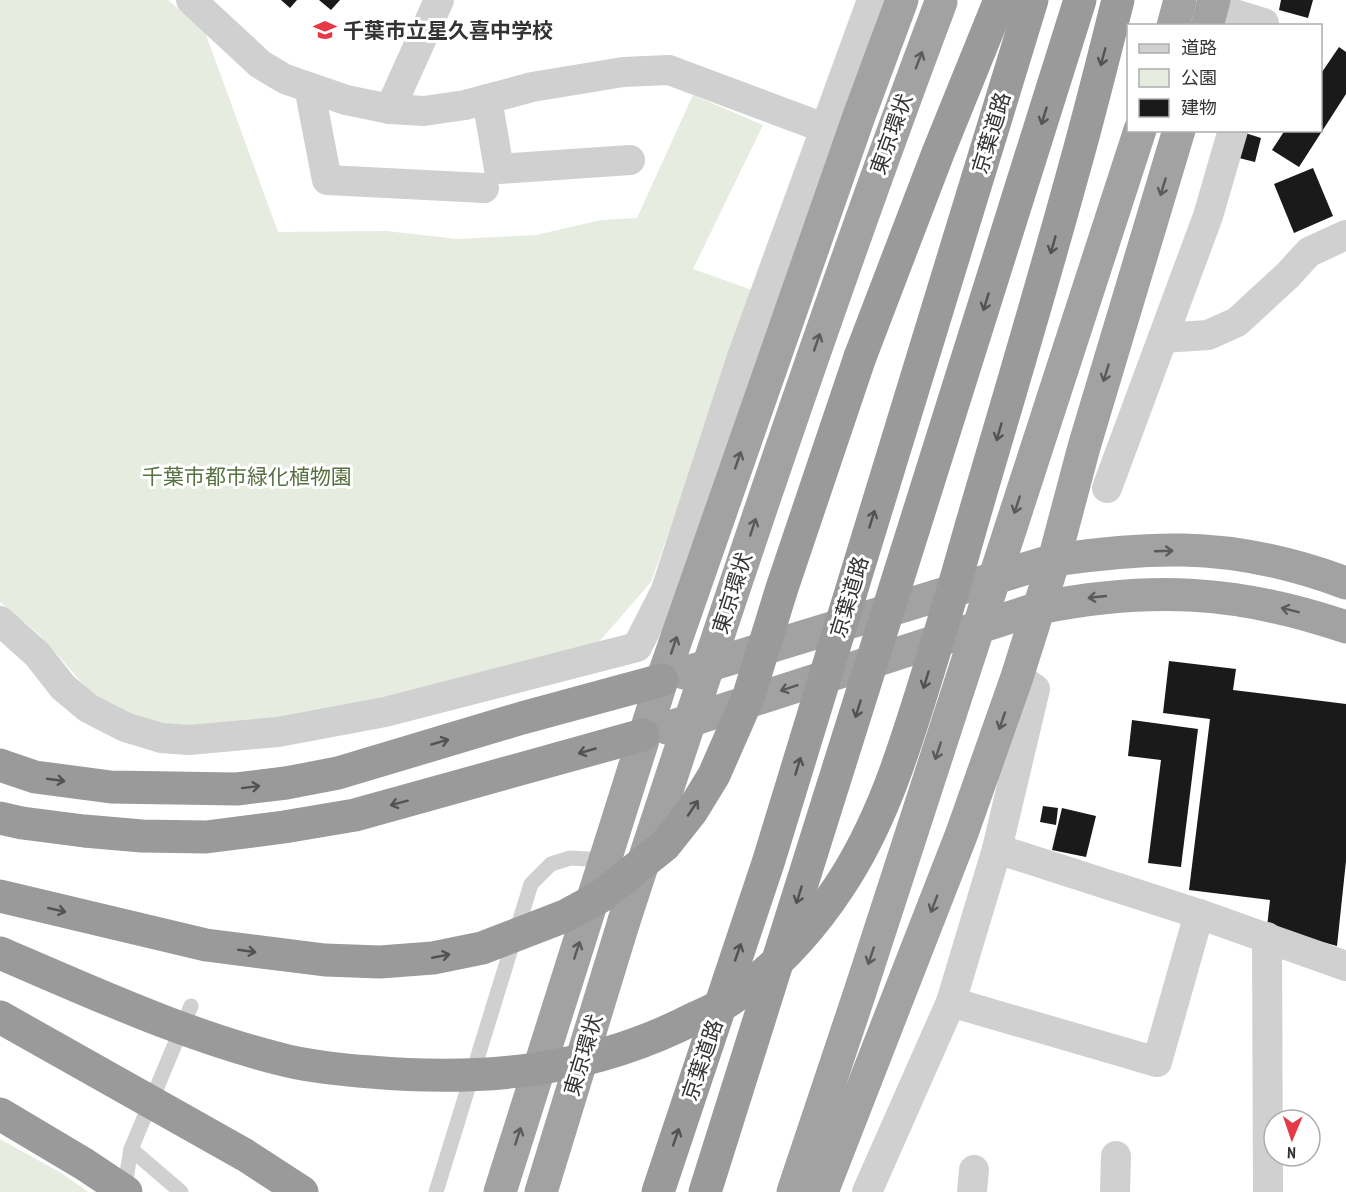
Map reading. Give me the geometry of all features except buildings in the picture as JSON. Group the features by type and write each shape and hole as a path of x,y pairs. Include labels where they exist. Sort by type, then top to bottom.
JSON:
{"highway":[{"path":"500,1192 606,860 643,735 859,116 902,0"},
{"path":"0,896 206,945 325,960 380,962 433,958 482,948 564,916 600,897 665,844 692,811 714,775 749,695 782,588 860,357 938,153 1000,0"},
{"name":"京葉道路","path":"658,1192 769,860 1032,0"},
{"name":"京葉道路","path":"705,1192 1080,0"},
{"path":"0,953 122,1005 195,1033 289,1061 333,1069 453,1076 540,1069 586,1060 628,1048 678,1027 728,1002 769,970 801,939 840,886 873,829 904,747 950,600 1071,181 1118,0"},
{"path":"1174,24 1180,0"},
{"name":"東京環状","path":"541,1192 624,921 762,500 885,151 941,1"},
{"path":"793,1192 1139,132"},
{"path":"822,1192 962,833 1017,677 1054,560 1084,447 1178,132"},
{"path":"0,765 35,777 111,788 237,789 338,773 522,718 662,680 1054,560 1097,554 1184,550 1234,555 1284,564 1346,583"},
{"path":"0,818 22,824 74,830 142,836 206,837 355,815 643,735 1038,608 1088,598 1175,593 1219,597 1272,606 1346,627"},
{"path":"0,1017 244,1155 303,1192"},
{"path":"0,1114 84,1164 125,1192"}],"street":[{"path":"191,0 260,64 285,79 346,100 390,109 424,111 487,99 532,87 623,72 669,70 824,128"},
{"path":"390,109 439,0"},
{"path":"0,621 38,654 63,687 88,708 125,727 161,738 189,740 278,732 386,712 637,647 666,590 742,357 865,7"},
{"path":"1217,13 1266,16"},
{"path":"309,87 327,180 484,188"},
{"path":"487,99 499,169 630,160"},
{"path":"1107,488 1208,216 1232,132"},
{"path":"1163,338 1208,335 1237,322 1288,275 1309,252 1346,235"},
{"path":"637,647 662,680"},
{"path":"867,1192 951,1002 997,849 1035,689 1017,677"},
{"path":"997,849 1199,914 1346,966"},
{"path":"951,1002 1157,1062 1199,914"},
{"path":"1267,937 1268,1192"},
{"path":"1115,1192 1116,1156"}],"lane":[{"path":"436,1192 531,885 551,864 570,858 606,860"},
{"path":"125,1192 131,1149 191,1006"},
{"path":"131,1149 181,1192"}],"green space":[{"name":"千葉市都市緑化植物園","path":"0,0 168,0 205,32 278,232 386,231 458,239 536,235 601,220 637,218 693,95 763,125 693,269 755,291 651,582 592,650 341,708 201,730 159,723 121,712 91,693 40,635 0,602"},
{"path":"0,1139 63,1174 88,1192 0,1192"}],"place":[{"name":"千葉市立星久喜中学校","path":"325,30"}]}
